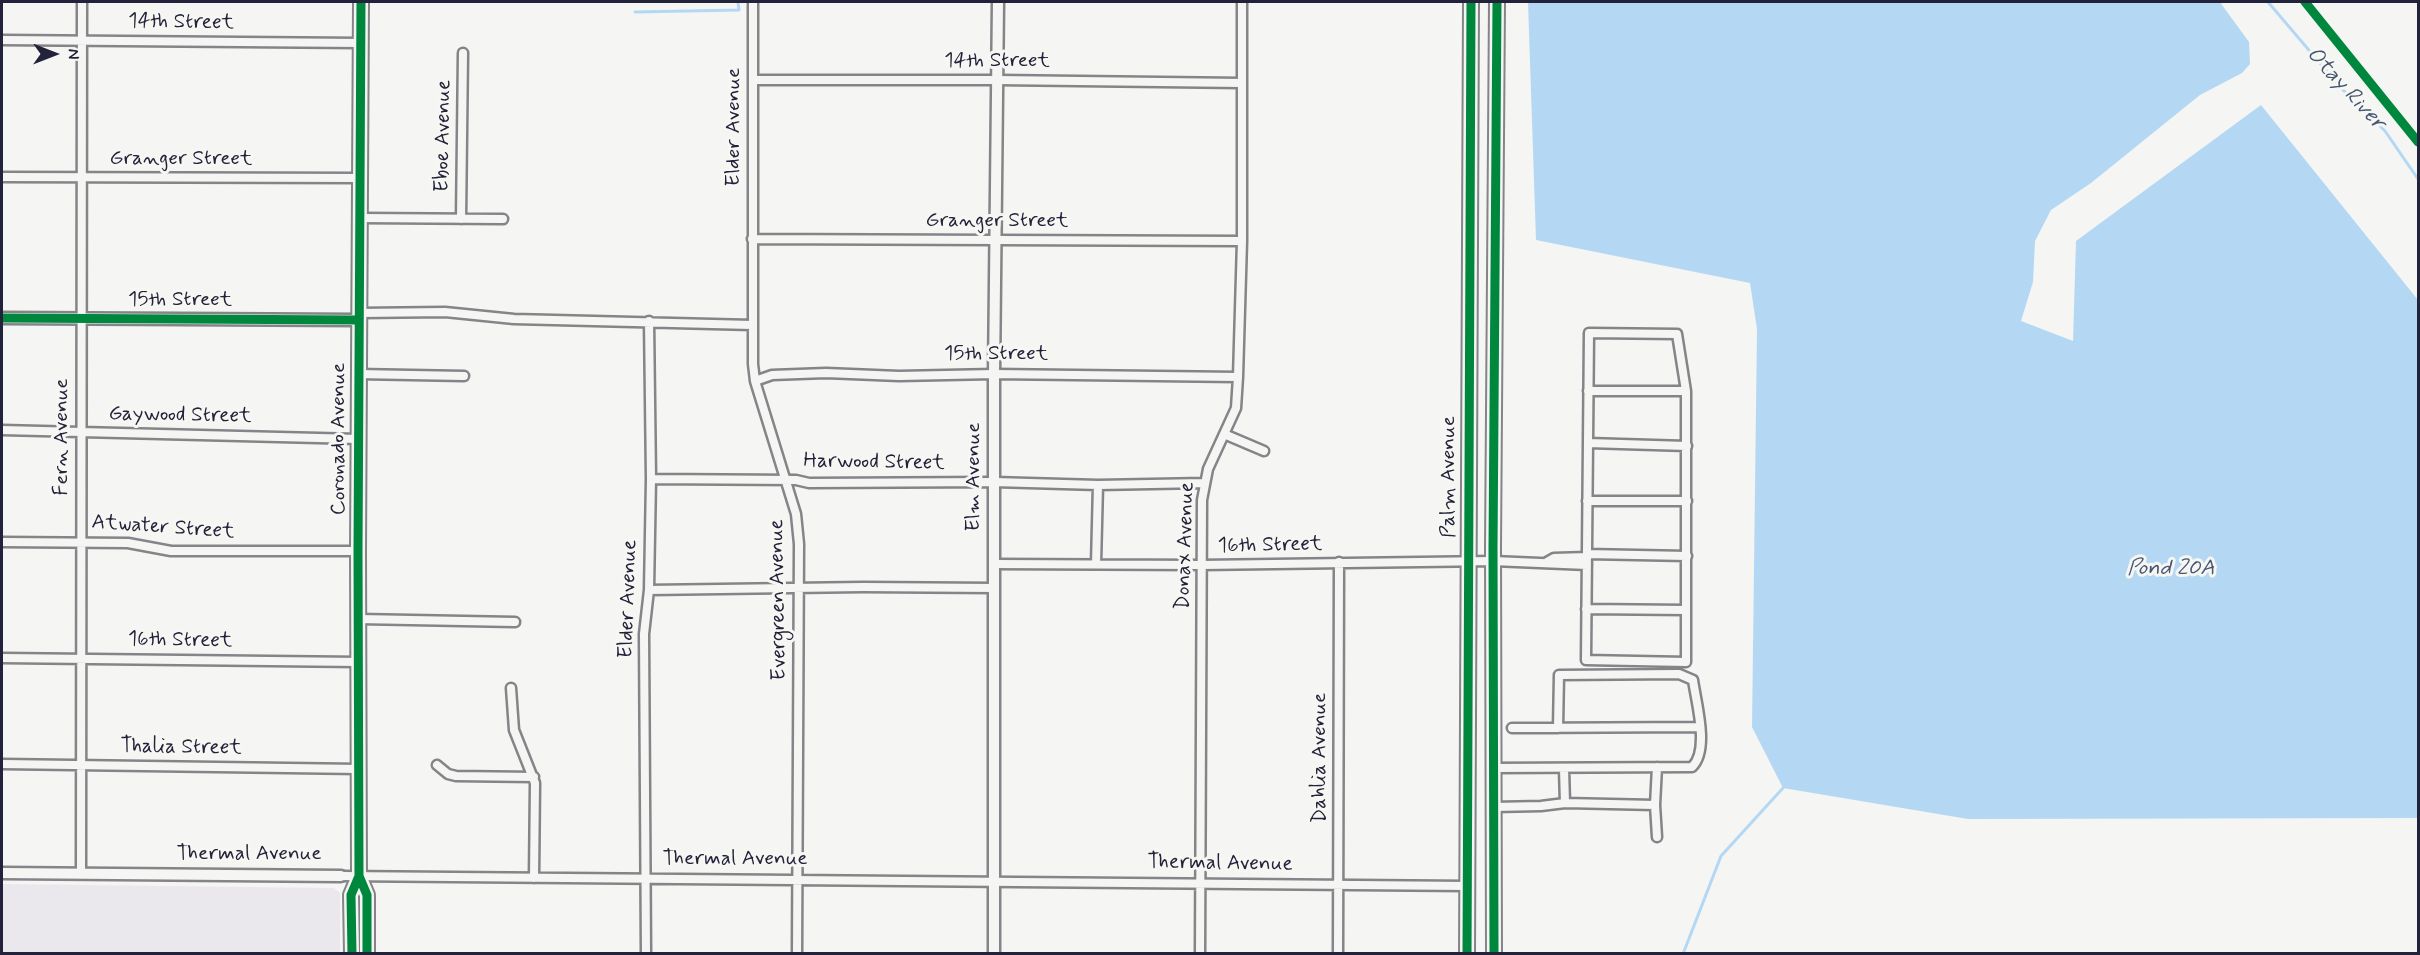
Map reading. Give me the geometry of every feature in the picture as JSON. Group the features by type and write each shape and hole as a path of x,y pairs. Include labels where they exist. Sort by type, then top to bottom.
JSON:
{"main road":[{"name":"Coronado Avenue","path":"352,954 351,895 359,876 358,374 361,2"},
{"name":"Palm Avenue","path":"1467,954 1467,561 1472,2"},
{"name":"Palm Avenue","path":"1494,954 1493,561 1497,2"},
{"name":"Coronado Avenue","path":"359,876 367,895 368,954"}],"street":[{"name":"Fern Avenue","path":"81,873 82,2"},
{"name":"Elder Avenue","path":"752,325 753,2"},
{"name":"Elm Avenue","path":"994,954 994,374 998,2"},
{"name":"Donax Avenue","path":"1200,954 1201,565 1204,483 1208,469 1236,408 1242,242 1242,2"},
{"name":"14th Street","path":"2,40 361,43"},
{"name":"Eboe Avenue","path":"461,219 463,53"},
{"name":"14th Street","path":"753,80 1242,82"},
{"name":"Granger Street","path":"2,177 361,178"},
{"path":"361,218 503,219"},
{"name":"Granger Street","path":"752,239 1242,242"},
{"name":"15th Street","path":"2,318 359,316 445,312 514,319 752,325"},
{"name":"Elder Avenue","path":"646,954 644,634 649,590 651,479 649,321"},
{"name":"Evergreen Avenue","path":"752,325 755,381 796,514 799,544 797,954"},
{"path":"1589,333 1677,334 1686,391 1686,662 1586,660 1589,333"},
{"name":"15th Street","path":"755,381 772,375 826,373 899,376 994,374 1238,376"},
{"path":"358,374 464,376"},
{"path":"1588,391 1686,391"},
{"name":"Gaywood Street","path":"2,430 358,439"},
{"path":"1224,434 1264,452"},
{"path":"1588,443 1687,446"},
{"name":"Harwood Street","path":"651,479 809,483 994,482 1098,485 1204,483"},
{"path":"1096,564 1098,485"},
{"path":"1587,501 1687,501"},
{"name":"Atwater Street","path":"2,542 128,543 171,551 358,551"},
{"name":"16th Street","path":"994,564 1201,565 1493,561 1547,562 1555,565 1587,559 1687,556"},
{"name":"Dahlia Avenue","path":"1338,954 1339,562"},
{"path":"649,590 994,588"},
{"path":"1586,609 1686,610"},
{"path":"359,619 514,622"},
{"name":"16th Street","path":"2,657 359,662"},
{"path":"1493,768 1692,767 1701,752 1700,726 1693,680 1679,674 1559,675 1558,728"},
{"path":"511,688 514,730 534,777 534,878"},
{"path":"1512,728 1700,726"},
{"name":"Thalia Street","path":"2,764 359,769"},
{"path":"437,765 456,777 534,777"},
{"path":"1657,767 1655,805 1657,837"},
{"path":"1564,769 1566,803"},
{"path":"1494,807 1566,803 1655,805"},
{"name":"Thermal Avenue","path":"2,873 1467,886"}],"shaded area":[{"path":"2,884 334,888 340,893 340,953 2,953"}],"water":[{"name":"Pond 20A","path":"1528,2 2221,2 2249,42 2250,64 2242,73 2200,95 2091,183 2051,210 2035,241 2033,282 2021,321 2073,341 2076,241 2261,105 2418,300 2418,818 1968,819 1783,788 1752,727 1757,329 1750,283 1536,240"}],"waterway":[{"path":"635,12 739,10 738,2"},
{"name":"Otay River","path":"2268,2 2342,89 2385,131 2418,179"},
{"path":"1683,954 1721,856 1783,788"}],"cycle path":[{"path":"352,954 351,895 359,876 361,2"},
{"path":"1467,954 1471,2"},
{"path":"1494,954 1493,548 1497,2"},
{"path":"2305,2 2418,142"},
{"path":"2,318 359,320"},
{"path":"359,876 367,895 367,954"}]}
